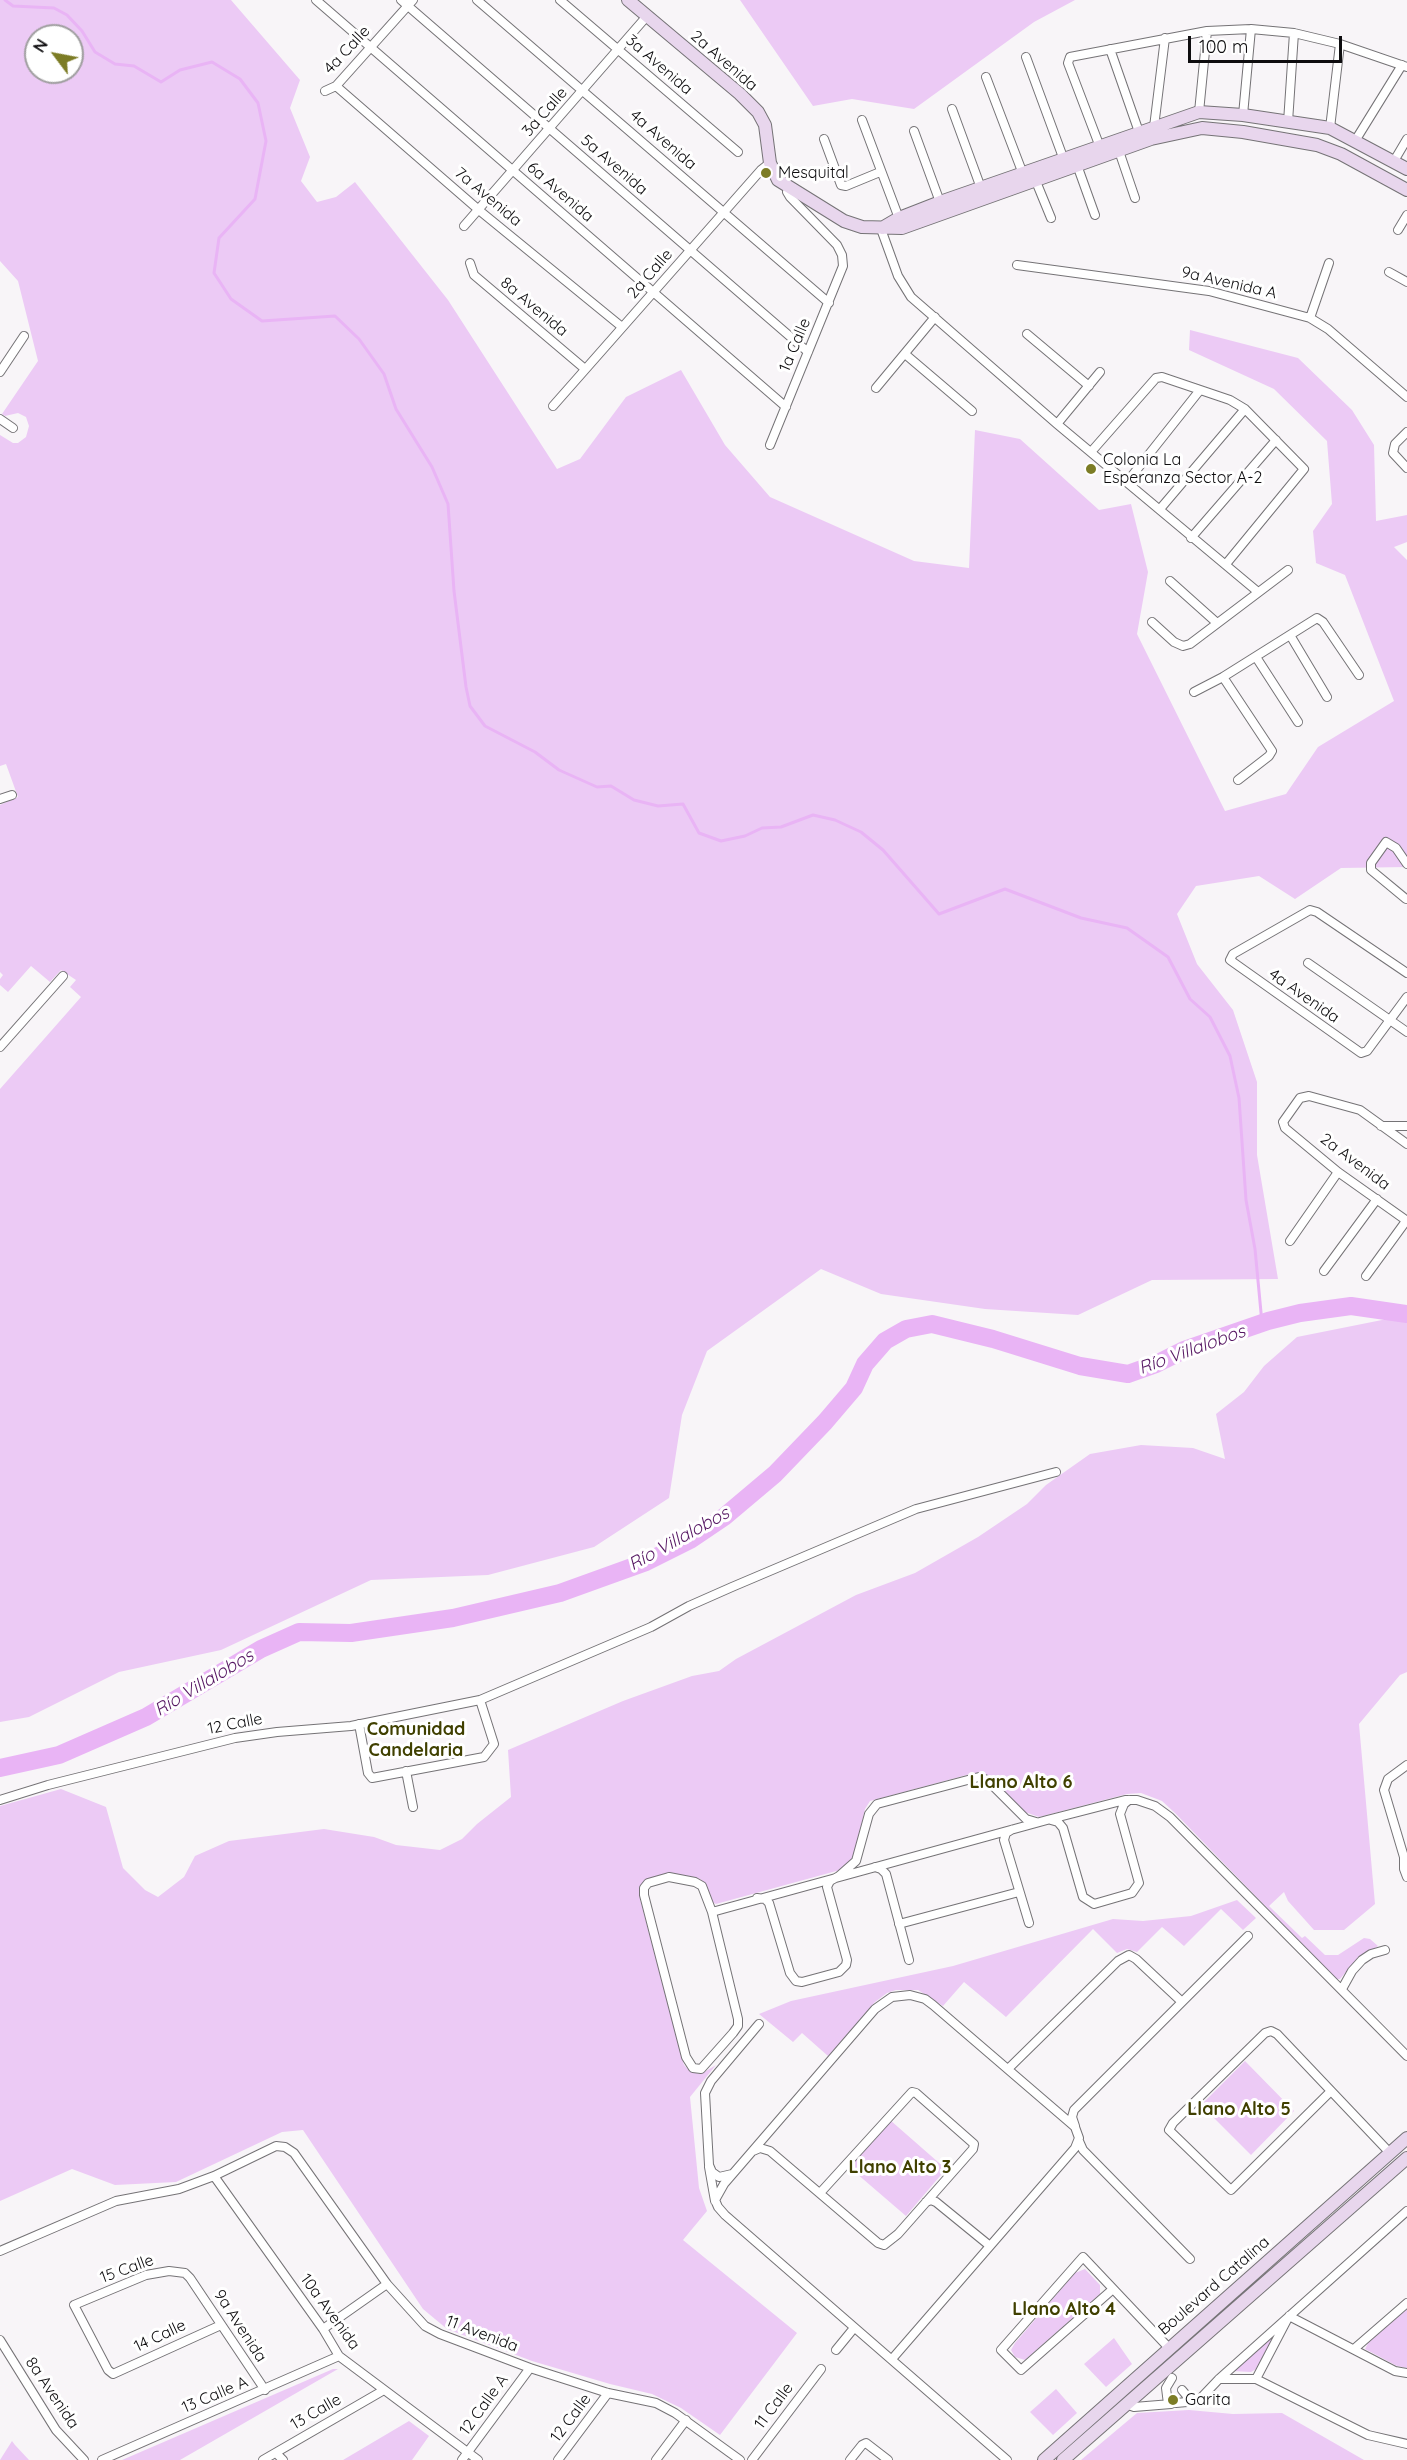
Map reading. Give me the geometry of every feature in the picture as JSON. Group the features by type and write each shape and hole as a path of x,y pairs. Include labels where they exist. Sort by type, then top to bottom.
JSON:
{"main road":[{"name":"2a Avenida","path":"628,0 740,94 758,112 765,125 770,163"},
{"path":"900,223 940,202 1199,112 1243,115 1330,128 1407,169"},
{"path":"770,163 777,178 850,224 881,229 1151,139 1202,128 1243,132 1317,146 1341,154 1407,190"},
{"name":"Boulevard Catalina","path":"1044,2460 1407,2138"},
{"name":"Boulevard Catalina","path":"1063,2460 1126,2404 1169,2374 1407,2158"}],"street":[{"name":"6a Avenida","path":"316,0 786,407"},
{"name":"4a Avenida","path":"477,0 829,303"},
{"name":"3a Avenida","path":"560,0 738,152"},
{"name":"4a Calle","path":"325,91 336,86 371,48 407,2"},
{"name":"5a Avenida","path":"407,2 808,352"},
{"name":"3a Calle","path":"464,226 647,16"},
{"path":"1243,115 1251,29"},
{"path":"1101,147 1068,63 1070,57 1207,31 1251,29 1294,33 1340,44 1404,66 1355,141"},
{"path":"1199,112 1207,31"},
{"path":"1288,122 1294,33"},
{"path":"1154,127 1165,38"},
{"path":"1330,128 1340,44"},
{"path":"1110,49 1139,132"},
{"path":"1026,57 1064,160"},
{"path":"986,77 1023,174"},
{"name":"7a Avenida","path":"336,86 480,210 622,327"},
{"path":"952,109 981,188"},
{"path":"862,120 900,223"},
{"path":"914,131 940,202"},
{"path":"824,139 841,185 846,186 880,172"},
{"path":"1394,161 1407,139"},
{"path":"1119,150 1135,198"},
{"name":"2a Calle","path":"553,406 761,170 770,163"},
{"path":"1077,165 1095,215"},
{"path":"1035,179 1051,218"},
{"name":"1a Calle","path":"770,446 842,272 842,255 833,241 790,197 787,192 789,187"},
{"path":"1398,230 1407,215"},
{"path":"881,229 904,288 1057,424 1258,592"},
{"name":"8a Avenida","path":"470,263 474,275 585,369"},
{"path":"1310,318 1329,263"},
{"name":"9a Avenida A","path":"1017,265 1209,291 1310,318 1328,329 1407,397"},
{"path":"1389,272 1407,282"},
{"path":"876,388 935,317"},
{"path":"1027,334 1089,386"},
{"path":"0,372 24,336"},
{"path":"905,354 972,411"},
{"path":"1057,424 1100,372"},
{"path":"1091,452 1156,378 1162,377 1230,400 1245,409 1304,469 1226,564"},
{"path":"1127,482 1200,390"},
{"path":"1160,509 1245,409"},
{"path":"0,419 13,428"},
{"path":"1407,432 1395,444 1393,453 1407,468"},
{"path":"1191,538 1276,440"},
{"path":"1152,622 1174,642 1183,646 1190,644 1288,570"},
{"path":"1170,581 1217,623"},
{"path":"1194,692 1256,657 1315,618 1320,619 1359,675"},
{"path":"1290,635 1327,697"},
{"path":"1256,657 1298,722"},
{"path":"1223,677 1271,748 1269,756 1238,780"},
{"path":"0,799 12,795"},
{"path":"1406,899 1371,870 1371,864 1386,842 1402,854 1407,864"},
{"name":"4a Avenida","path":"1390,1020 1367,1051 1358,1052 1232,964 1230,960 1233,954 1310,910 1317,912 1407,973"},
{"path":"1308,963 1407,1032"},
{"path":"0,1047 63,976"},
{"path":"1390,1020 1407,997"},
{"name":"2a Avenida","path":"1381,1126 1352,1106 1309,1096 1300,1098 1284,1118 1285,1128 1338,1172 1407,1221"},
{"path":"1381,1126 1407,1126"},
{"path":"1381,1126 1407,1144"},
{"path":"1290,1241 1338,1172"},
{"path":"1324,1271 1377,1199"},
{"path":"1366,1276 1407,1221"},
{"name":"12 Calle","path":"0,1800 48,1785 235,1738 359,1724 480,1700 651,1627 710,1597 916,1509 1056,1472"},
{"path":"359,1724 368,1775 372,1778 484,1757 494,1744 480,1700"},
{"path":"1407,1765 1385,1784 1384,1790 1405,1856 1404,1869 1407,1877"},
{"path":"406,1772 413,1807"},
{"path":"756,1898 765,1899 770,1903 790,1973 796,1981 802,1982 838,1972 846,1965 847,1960 826,1889 830,1881 856,1861 869,1814 873,1806 880,1802 979,1777 987,1780 1026,1819 1058,1822 1063,1828 1083,1897 1094,1904 1132,1893 1139,1883 1120,1814 1124,1804 1131,1799"},
{"path":"712,1911 1131,1799 1146,1802 1170,1816 1406,2053"},
{"path":"1011,1830 1005,1835 1004,1840 1029,1923"},
{"path":"874,1867 881,1869 885,1874 909,1960"},
{"path":"669,1877 695,1881 702,1886 712,1911 738,2024 734,2033 704,2066 697,2069 690,2065 686,2057 644,1888 648,1883 669,1877"},
{"path":"899,1924 1019,1892"},
{"path":"1075,2127 1072,2116 1074,2110 1248,1936"},
{"path":"1341,1989 1362,1960 1376,1951 1385,1950"},
{"path":"1008,2069 1125,1956 1136,1959 1182,2002"},
{"path":"716,2204 717,2194 733,2174 875,2009 892,1996 910,1995 925,1999 1075,2127 1079,2132 1079,2141 1083,2150 1190,2259"},
{"path":"759,2024 706,2088 710,2187 716,2204 725,2215 1007,2460"},
{"path":"1330,2092 1231,2190 1169,2130 1173,2123 1268,2031 1277,2034 1330,2092 1390,2152"},
{"path":"750,2154 760,2148 770,2151 820,2193 884,2245 893,2240 973,2149 974,2144 916,2093 912,2092 820,2193"},
{"path":"892,2359 1079,2141"},
{"name":"11 Avenida","path":"214,2176 280,2146 288,2147 387,2284 410,2311 431,2330 530,2368 608,2394 656,2403 686,2420 740,2460"},
{"path":"709,2165 712,2172 719,2177 733,2174"},
{"path":"0,2251 116,2201 179,2189 214,2176"},
{"name":"10a Avenida","path":"214,2176 323,2329 339,2356 478,2460"},
{"path":"926,2202 931,2200 936,2202 990,2246"},
{"path":"1126,2404 1134,2407 1198,2401 1219,2379 1407,2211"},
{"path":"1113,2289 1021,2370 1001,2350 1083,2256 1169,2348"},
{"name":"15 Calle","path":"111,2373 74,2305 154,2273 176,2271 190,2277"},
{"name":"9a Avenida","path":"190,2277 265,2390"},
{"path":"323,2329 387,2284"},
{"path":"1354,2349 1407,2303"},
{"path":"1289,2316 1395,2371 1407,2373"},
{"path":"1256,2379 1289,2316"},
{"name":"14 Calle","path":"111,2373 221,2325"},
{"path":"836,2350 854,2328"},
{"name":"8a Avenida","path":"0,2340 56,2430 84,2460"},
{"name":"13 Calle A","path":"102,2460 339,2356"},
{"name":"12 Calle A","path":"462,2460 530,2368"},
{"name":"11 Calle","path":"752,2460 821,2369"},
{"path":"1169,2374 1192,2402"},
{"path":"1169,2374 1166,2388 1172,2404"},
{"path":"1219,2379 1256,2379 1368,2435 1407,2444"},
{"name":"13 Calle","path":"263,2460 384,2390"},
{"name":"12 Calle","path":"558,2460 608,2394"},
{"path":"656,2460 686,2420"},
{"path":"850,2460 862,2445 867,2443 888,2460"},
{"path":"276,2453 283,2460"}],"shaded area":[{"path":"0,0 231,0 300,80 290,108 310,157 301,181 317,202 336,197 355,182 448,300 557,469 580,459 626,397 681,370 725,445 770,497 914,561 969,568 975,430 1020,439 1099,510 1131,504 1148,572 1137,634 1225,811 1286,794 1318,747 1394,701 1345,575 1316,563 1313,531 1332,504 1327,441 1274,389 1189,350 1190,330 1298,358 1352,410 1374,445 1376,521 1407,515 1407,542 1394,547 1407,560 1407,867 1341,868 1295,899 1259,876 1196,886 1177,914 1197,964 1233,1010 1257,1082 1257,1155 1278,1279 1152,1280 1078,1315 985,1309 881,1294 821,1269 707,1351 682,1415 669,1498 594,1547 488,1575 371,1580 221,1650 119,1672 29,1717 0,1722 0,1089 81,997 70,987 76,980 61,970 50,982 31,966 8,992 0,985 3,975 0,972 0,805 18,797 6,764 0,766 0,435 13,443 18,443 26,437 29,426 26,417 18,413 5,416 2,414 38,361 18,281 0,261"},
{"path":"740,0 1075,0 1034,22 914,109 852,99 813,106"},
{"path":"1392,1318 1407,1320 1407,1672 1400,1675 1359,1724 1375,1904 1344,1930 1314,1930 1288,1901 1284,1892 1269,1906 1302,1938 1305,1936 1325,1955 1338,1955 1364,1938 1370,1939 1378,1946 1356,1960 1340,1979 1336,1979 1175,1813 1162,1801 1141,1793 1127,1794 1039,1817 1025,1812 987,1775 974,1773 870,1801 865,1809 854,1855 851,1861 840,1870 716,1904 712,1902 705,1883 700,1879 672,1873 642,1884 640,1899 684,2065 691,2072 701,2074 716,2065 690,2097 699,2188 707,2211 683,2240 797,2333 720,2435 681,2408 652,2394 532,2361 447,2329 423,2309 303,2130 282,2132 176,2182 115,2185 72,2169 0,2201 0,1806 61,1789 106,1807 123,1868 145,1890 158,1897 184,1877 195,1856 229,1841 324,1829 374,1837 396,1845 440,1850 462,1839 511,1797 508,1750 623,1701 692,1676 719,1671 736,1659 856,1595 915,1573 978,1537 1027,1504 1046,1485 1090,1454 1141,1445 1193,1448 1225,1459 1216,1414 1244,1392 1264,1366 1297,1337"},
{"path":"1237,1900 1256,1918 1243,1930 1221,1909 1184,1946 1162,1927 1137,1952 1127,1949 1117,1953 1093,1929 1006,2017 964,1982 943,2006 918,1990 896,1990 887,1993 875,2002 828,2056 802,2033 793,2042 759,2014 791,2001 953,1966 1113,1919 1143,1921 1191,1916"},
{"path":"1245,2061 1294,2111 1251,2155 1201,2105"},
{"path":"890,2120 946,2169 906,2216 849,2167"},
{"path":"1085,2269 1100,2285 1100,2294 1025,2360 1015,2357 1011,2350 1015,2343 1075,2273"},
{"path":"1407,2309 1407,2368 1397,2366 1365,2349 1368,2343"},
{"path":"1114,2338 1132,2364 1106,2387 1084,2364"},
{"path":"1271,2338 1273,2339 1258,2368 1251,2372 1232,2371"},
{"path":"333,2369 338,2369 180,2460 122,2460"},
{"path":"1056,2389 1077,2413 1053,2435 1030,2412"},
{"path":"1189,2410 1233,2414 1282,2413 1364,2460 1081,2460 1137,2413"},
{"path":"409,2421 429,2436 412,2460 343,2460"},
{"path":"12,2441 15,2445 29,2460 0,2460"}],"waterway":[{"path":"5,0 13,6 54,8 67,15 82,31 95,52 115,64 134,66 161,82 180,70 212,62 240,79 258,103 266,141 255,199 219,238 214,273 231,299 262,321 335,316 359,339 384,374 396,409 432,467 448,504 454,591 466,687 470,706 485,726 535,752 559,770 597,787 611,786 634,800 658,806 683,804 699,833 721,841 745,836 762,828 781,827 813,815 835,820 861,832 883,850 939,914 1005,889 1081,918 1127,928 1168,957 1190,999 1210,1017 1230,1056 1239,1098 1246,1200 1255,1249 1262,1323"},
{"name":"Río Villalobos","path":"0,1768 59,1755 146,1717 261,1649 299,1632 351,1633 453,1618 560,1593 646,1562 690,1540 724,1517 775,1474 854,1388 865,1364 885,1341 906,1329 932,1324 993,1339 1080,1366 1128,1374 1156,1364 1184,1350 1268,1321 1300,1313 1351,1306 1407,1314"}],"place":[{"name":"Mesquital","path":"766,173"},
{"name":"Colonia La Esperanza Sector A-2","path":"1091,469"},
{"name":"Garita","path":"1173,2400"}],"district":[{"name":"Comunidad Candelaria","path":"416,1740"},
{"name":"Llano Alto 6","path":"1021,1783"},
{"name":"Llano Alto 5","path":"1239,2110"},
{"name":"Llano Alto 3","path":"900,2168"},
{"name":"Llano Alto 4","path":"1064,2310"}]}
